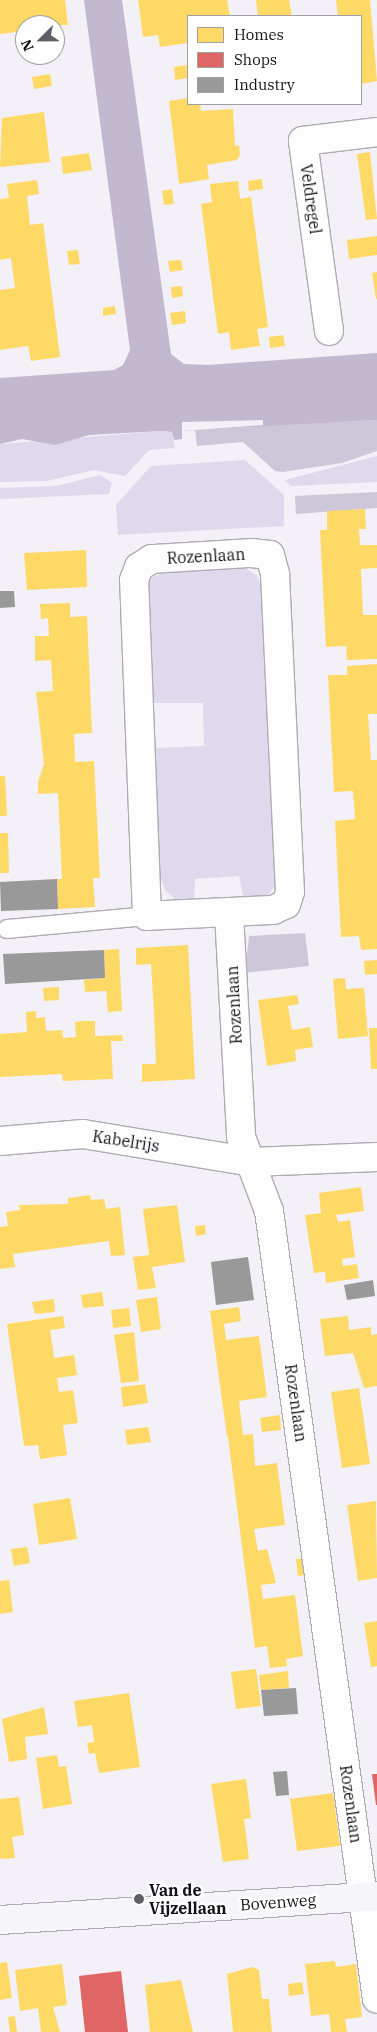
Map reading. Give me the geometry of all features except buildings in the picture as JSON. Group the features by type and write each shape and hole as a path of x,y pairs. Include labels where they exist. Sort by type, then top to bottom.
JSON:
{"street":[{"name":"Veldregel","path":"329,330 303,141 377,132"},
{"name":"Rozenlaan","path":"251,553 270,555 276,574 290,892 286,904 273,910 147,916 134,580 139,566 152,559 251,553"},
{"name":"Rozenlaan","path":"229,913 241,1137 270,1211 370,1896"},
{"name":"Kabelrijs","path":"0,1141 83,1134 252,1162 377,1157"},
{"name":"Bovenweg","path":"0,1920 370,1896"},
{"path":"370,1896 377,1999"}],"lane":[{"path":"7,929 147,916"}],"shaded area":[{"path":"84,0 122,0 171,354 184,364 208,365 377,353 377,420 182,431 182,439 174,440 172,432 162,431 89,435 55,445 22,439 0,444 0,378 114,370 123,365 130,350"},
{"path":"377,420 377,451 342,463 283,472 275,471 243,442 197,446 195,430"},
{"path":"162,431 172,432 175,448 149,450 125,476 94,470 47,481 0,482 0,444"},
{"path":"377,456 377,482 291,486 285,480"},
{"path":"245,460 284,495 284,526 118,535 116,505 151,466"},
{"path":"100,475 112,483 109,494 0,499 0,488 56,486"},
{"path":"377,492 377,508 296,514 295,496"},
{"path":"246,568 257,576 263,591 277,883 269,894 244,900 239,876 195,879 194,901 177,901 165,890 159,872 153,753 156,748 204,746 203,703 151,703 146,592 152,578 166,571"},
{"path":"305,933 309,966 245,973 249,936"}],"pier":[{"path":"263,420 263,425 182,431 182,422"}],"place":[{"name":"Van de Vijzellaan","path":"139,1899"}]}
